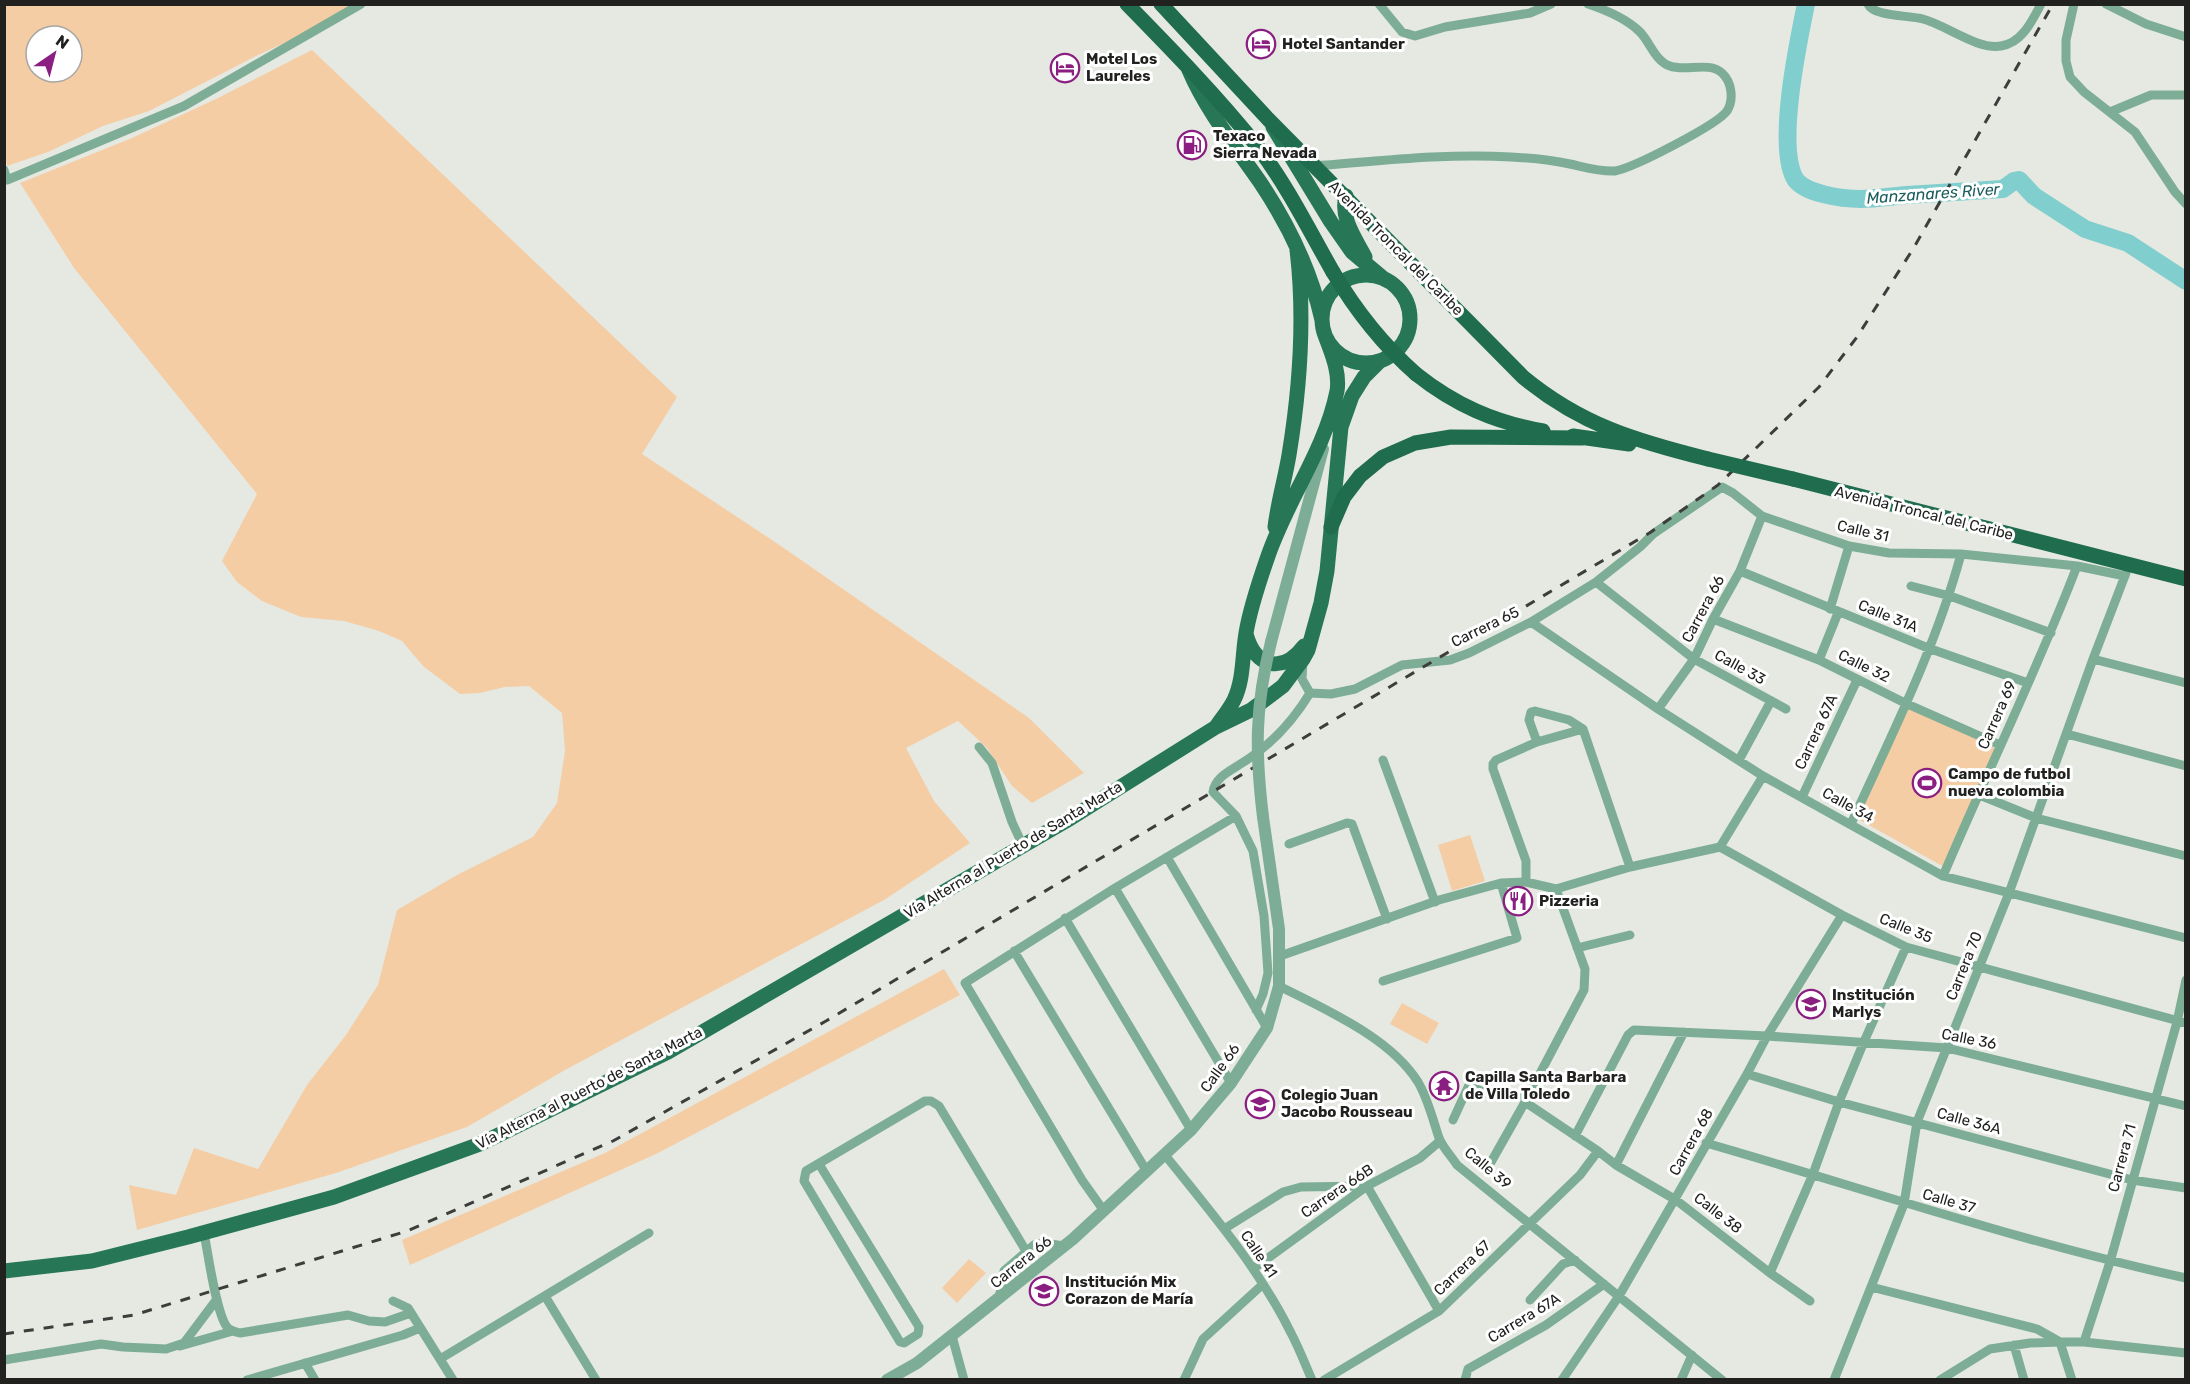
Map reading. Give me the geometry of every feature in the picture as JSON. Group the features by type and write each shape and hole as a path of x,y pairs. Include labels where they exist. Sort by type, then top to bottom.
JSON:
{"highway":[{"name":"Avenida Troncal del Caribe","path":"1127,4 1186,64 1257,147 1283,184 1333,272 1369,328 1416,374 1440,393 1495,419 1532,429 1583,438 1662,448"},
{"name":"Avenida Troncal del Caribe","path":"1161,4 1268,119 1515,369 1540,392 1560,406 1595,425 1662,448 1793,479 2127,570 2186,579"},
{"path":"1331,527 1344,497 1360,476 1383,457 1415,442 1451,437 1583,438"}],"main road":[{"path":"1186,64 1198,91 1262,185 1308,271 1326,338 1342,357 1367,364 1379,362 1402,347 1411,322 1410,308 1395,285 1352,252 1268,119"},
{"path":"1346,196 1344,210 1346,218 1369,265"},
{"path":"1273,542 1278,501 1289,458 1297,397 1301,297 1297,250"},
{"path":"1322,320 1330,293 1341,283 1354,276 1369,275 1383,278"},
{"name":"Vía Alterna al Puerto de Santa Marta","path":"4,1271 92,1261 204,1233 334,1197 480,1144 668,1052 1023,846 1216,727 1251,710 1283,686 1303,659 1322,603 1331,527 1338,387 1336,366 1326,338"},
{"name":"Vía Alterna al Puerto de Santa Marta","path":"1216,727 1234,701 1238,690 1242,676 1246,632 1273,542 1352,396 1364,377 1379,362"},
{"path":"1246,632 1250,645 1259,658 1268,663 1280,664 1298,653 1315,628"}],"street":[{"path":"4,170 7,180 184,106 361,4"},
{"path":"1379,4 1402,32 1415,36 1445,27 1530,13 1551,4"},
{"path":"1315,166 1389,160 1512,157 1615,171 1629,167 1716,121 1726,112 1731,102 1731,91 1729,81 1721,72 1713,68 1681,69 1667,65 1660,60 1641,33 1632,26 1621,18 1588,4"},
{"path":"1868,4 1870,9 1876,11 1915,16 1934,22 1975,42 1999,46 2013,42 2028,27 2041,4"},
{"path":"2074,4 2066,40 2066,61 2070,77 2084,92 2134,132 2175,192 2186,204"},
{"path":"2106,4 2146,24 2186,37"},
{"path":"2110,112 2151,95 2186,95"},
{"path":"1279,986 1279,929 1257,768 1257,719 1260,691 1271,642 1312,491 1335,425"},
{"name":"Calle 31","path":"1722,487 1762,516 1849,546 1889,553 1961,554 2127,570"},
{"name":"Carrera 65","path":"1310,693 1330,694 1355,689 1402,665 1450,660 1531,622 1596,582 1640,548 1653,534 1722,487"},
{"name":"Carrera 66","path":"1658,709 1694,659 1740,571 1762,516"},
{"path":"1819,660 1834,611 1849,546"},
{"path":"1851,824 1950,596 1961,554"},
{"name":"Carrera 69","path":"1942,876 2051,633 2077,566"},
{"name":"Carrera 70","path":"1834,1380 1904,1204 1917,1122 2009,893 2127,570"},
{"name":"Calle 31A","path":"1740,571 1928,648 2028,683"},
{"name":"Calle 33","path":"1596,582 1694,659 1786,709"},
{"path":"1911,586 1950,596 2051,633"},
{"name":"Calle 32","path":"1713,619 1819,660 1905,703 2000,745"},
{"name":"Calle 34","path":"1531,622 1658,709 1762,776 1942,876 2186,938"},
{"path":"1256,1010 1268,973 1264,916 1253,851 1236,816 1213,792 1214,786 1224,775 1254,756 1286,726 1310,693 1302,679 1303,659"},
{"path":"2093,659 2186,683"},
{"name":"Carrera 67A","path":"1802,797 1857,680"},
{"path":"1739,760 1771,701"},
{"path":"1537,741 1529,720 1531,712 1534,711 1569,720 1583,729 1630,867"},
{"path":"1526,882 1526,861 1493,770 1493,764 1496,760 1537,741 1583,729"},
{"path":"2067,734 2186,766"},
{"path":"979,747 992,763 1012,822 1023,846"},
{"path":"1383,760 1434,902"},
{"path":"1280,956 1434,902 1501,883 1526,882 1556,889 1630,867 1720,847 1762,776"},
{"path":"1977,794 2036,818 2186,856"},
{"path":"1104,1211 1082,1180 965,983 1065,918 1236,816"},
{"path":"1289,844 1347,823 1352,824 1387,919"},
{"name":"Calle 35","path":"1720,847 1842,915 1906,947 2181,1023"},
{"path":"1167,857 1267,1028"},
{"path":"1383,981 1516,938 1501,883"},
{"path":"1115,888 1231,1083"},
{"path":"1486,1171 1584,990 1586,976 1556,889"},
{"name":"Carrera 68","path":"1562,1380 1619,1296 1676,1200 1767,1036 1842,915"},
{"path":"1065,918 1191,1130"},
{"path":"1577,948 1630,935"},
{"path":"1770,1273 1814,1174 1839,1102 1906,947"},
{"path":"1014,951 1146,1170"},
{"name":"Carrera 71","path":"2084,1342 2110,1262 2154,1099 2181,1023 2186,980"},
{"name":"Calle 66","path":"1165,1155 1191,1130 1231,1083 1267,1028 1279,986"},
{"name":"Calle 39","path":"1279,986 1373,1037 1405,1066 1418,1083 1433,1116 1440,1141 1458,1165 1722,1380"},
{"name":"Calle 36","path":"1575,1136 1628,1035 1634,1030 1947,1048 2186,1106"},
{"path":"1616,1165 1684,1032"},
{"name":"Calle 36A","path":"1747,1074 1839,1102 2132,1180 2186,1188"},
{"path":"1454,1120 1469,1085 1488,1095 1502,1098 1526,1098"},
{"name":"Calle 38","path":"1526,1098 1616,1165 1676,1200 1810,1301"},
{"path":"819,1164 919,1327 918,1334 904,1343 897,1339 804,1181 806,1171 924,1101 931,1101 939,1106 1026,1251"},
{"name":"Carrera 66B","path":"1252,1269 1367,1186 1420,1158 1440,1141"},
{"name":"Calle 37","path":"1706,1143 1814,1174 1904,1204 2110,1262 2186,1278"},
{"name":"Carrera 67","path":"1324,1380 1439,1311 1580,1175 1598,1150"},
{"name":"Carrera 66","path":"887,1380 916,1363 999,1299 1064,1246 1165,1155"},
{"name":"Calle 41","path":"1165,1155 1224,1229 1252,1269 1291,1332 1312,1380"},
{"path":"1224,1229 1283,1192 1301,1187 1367,1186 1439,1311"},
{"path":"204,1233 217,1299 227,1326 233,1331 240,1333 348,1316 385,1322 411,1313"},
{"path":"440,1359 649,1233"},
{"path":"999,1299 1004,1271 1026,1251 1039,1243 1064,1246"},
{"name":"Carrera 67A","path":"1530,1300 1563,1264 1575,1260"},
{"name":"Carrera 67A","path":"1465,1380 1468,1369 1546,1325 1604,1284"},
{"path":"1184,1380 1203,1339 1262,1285"},
{"path":"1871,1287 2037,1329 2060,1342 2072,1380"},
{"path":"545,1296 597,1380"},
{"path":"178,1346 184,1342 217,1299"},
{"path":"393,1300 408,1308 453,1380"},
{"path":"248,1380 420,1328"},
{"path":"4,1360 101,1344 166,1349 233,1331"},
{"path":"952,1336 964,1380"},
{"path":"1940,1380 1990,1349 2014,1345 2084,1342 2186,1353"},
{"path":"2014,1345 2024,1380"},
{"path":"1681,1380 1692,1355"},
{"path":"305,1363 315,1380"}],"shaded area":[{"path":"4,5 356,5 311,31 258,55 149,111 103,126 48,152 7,166 4,149"},
{"path":"312,50 677,397 642,454 778,544 1029,718 1084,773 1032,803 1012,786 987,748 958,721 906,748 934,801 970,843 884,900 565,1070 467,1127 336,1173 137,1230 129,1185 176,1195 194,1148 258,1169 307,1085 346,1035 378,985 397,910 457,875 533,837 557,803 565,751 562,713 529,686 460,694 423,666 402,641 379,631 344,621 301,617 262,601 237,582 222,561 257,494 74,268 20,183 132,138 218,98"},
{"name":"Campo de futbol nueva colombia","path":"1908,707 1995,748 1944,867 1858,819"},
{"path":"1470,835 1485,881 1452,891 1438,845"},
{"path":"944,969 960,995 656,1154 410,1265 402,1240 605,1153"},
{"path":"1402,1003 1439,1023 1427,1044 1390,1024"},
{"path":"969,1259 986,1273 957,1303 942,1288"}],"waterway":[{"name":"Manzanares River","path":"1806,4 1794,67 1788,117 1789,161 1798,183 1805,188 1824,194 1844,198 1872,199 2003,189 2019,180 2034,196 2085,229 2128,243 2186,281"}],"railway":[{"path":"4,1334 134,1315 407,1231 613,1141 826,1021 1651,532 1718,485 1819,387 1857,337 1913,249 2053,4"}],"place":[{"name":"Hotel Santander","path":"1261,44"},
{"name":"Motel Los Laureles","path":"1065,68"},
{"name":"Texaco Sierra Nevada","path":"1192,145"},
{"name":"Campo de futbol nueva colombia","path":"1927,783"},
{"name":"Pizzeria","path":"1518,901"},
{"name":"Institución Marlys","path":"1811,1004"},
{"name":"Capilla Santa Barbara de Villa Toledo","path":"1444,1086"},
{"name":"Colegio Juan Jacobo Rousseau","path":"1260,1104"},
{"name":"Institución Mix Corazon de María","path":"1044,1291"}]}
